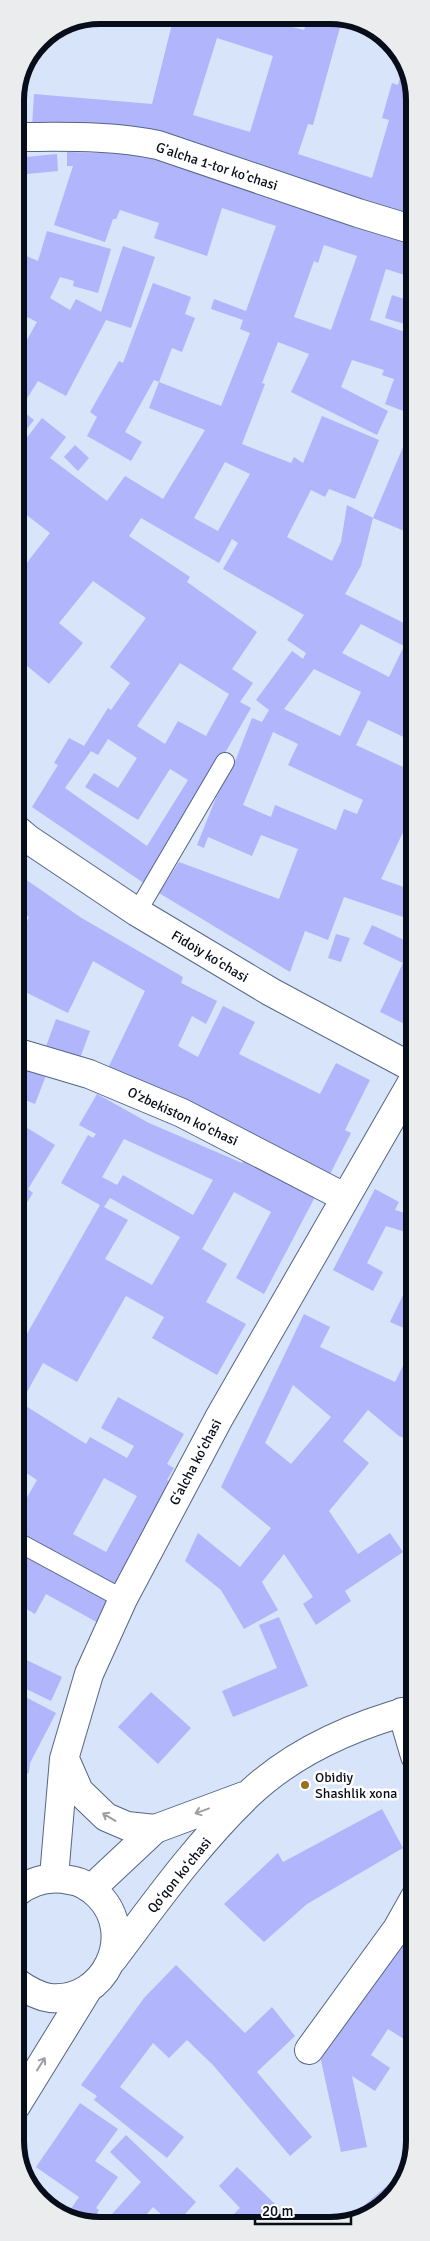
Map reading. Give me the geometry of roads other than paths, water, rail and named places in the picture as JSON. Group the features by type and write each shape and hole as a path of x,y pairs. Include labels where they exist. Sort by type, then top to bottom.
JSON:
{"street":[{"name":"Gʼalcha 1-tor koʼchasi","path":"24,137 92,137 133,140 158,146 358,214 406,228"},
{"name":"Fidoiy koʻchasi","path":"24,836 137,912 271,992 406,1065"},
{"name":"Oʻzbekiston koʻchasi","path":"24,1055 89,1074 182,1113 344,1197"},
{"name":"Gʻalcha koʻchasi","path":"54,1877 64,1758 89,1674 123,1599 219,1418 406,1091"},
{"name":"Qoʻqon koʻchasi","path":"88,1989 103,1976 113,1959 186,1862 248,1795 286,1765 348,1731 406,1711"},
{"path":"64,1758 79,1791 106,1817 128,1826 155,1829"},
{"name":"Qoʻqon koʻchasi","path":"91,1888 155,1829 248,1795"},
{"path":"24,1888 34,1881 54,1877 74,1880 91,1888 105,1903 114,1920 116,1940 113,1959"},
{"path":"309,2050 398,1929 406,1914"},
{"path":"24,1988 32,1993 51,1998 70,1996 88,1989"},
{"path":"24,2093 88,1989"}],"lane":[{"path":"137,912 225,762"},
{"path":"24,1545 123,1599"}],"place":[{"name":"Obidiy Shashlik xona","path":"305,1785"}]}
